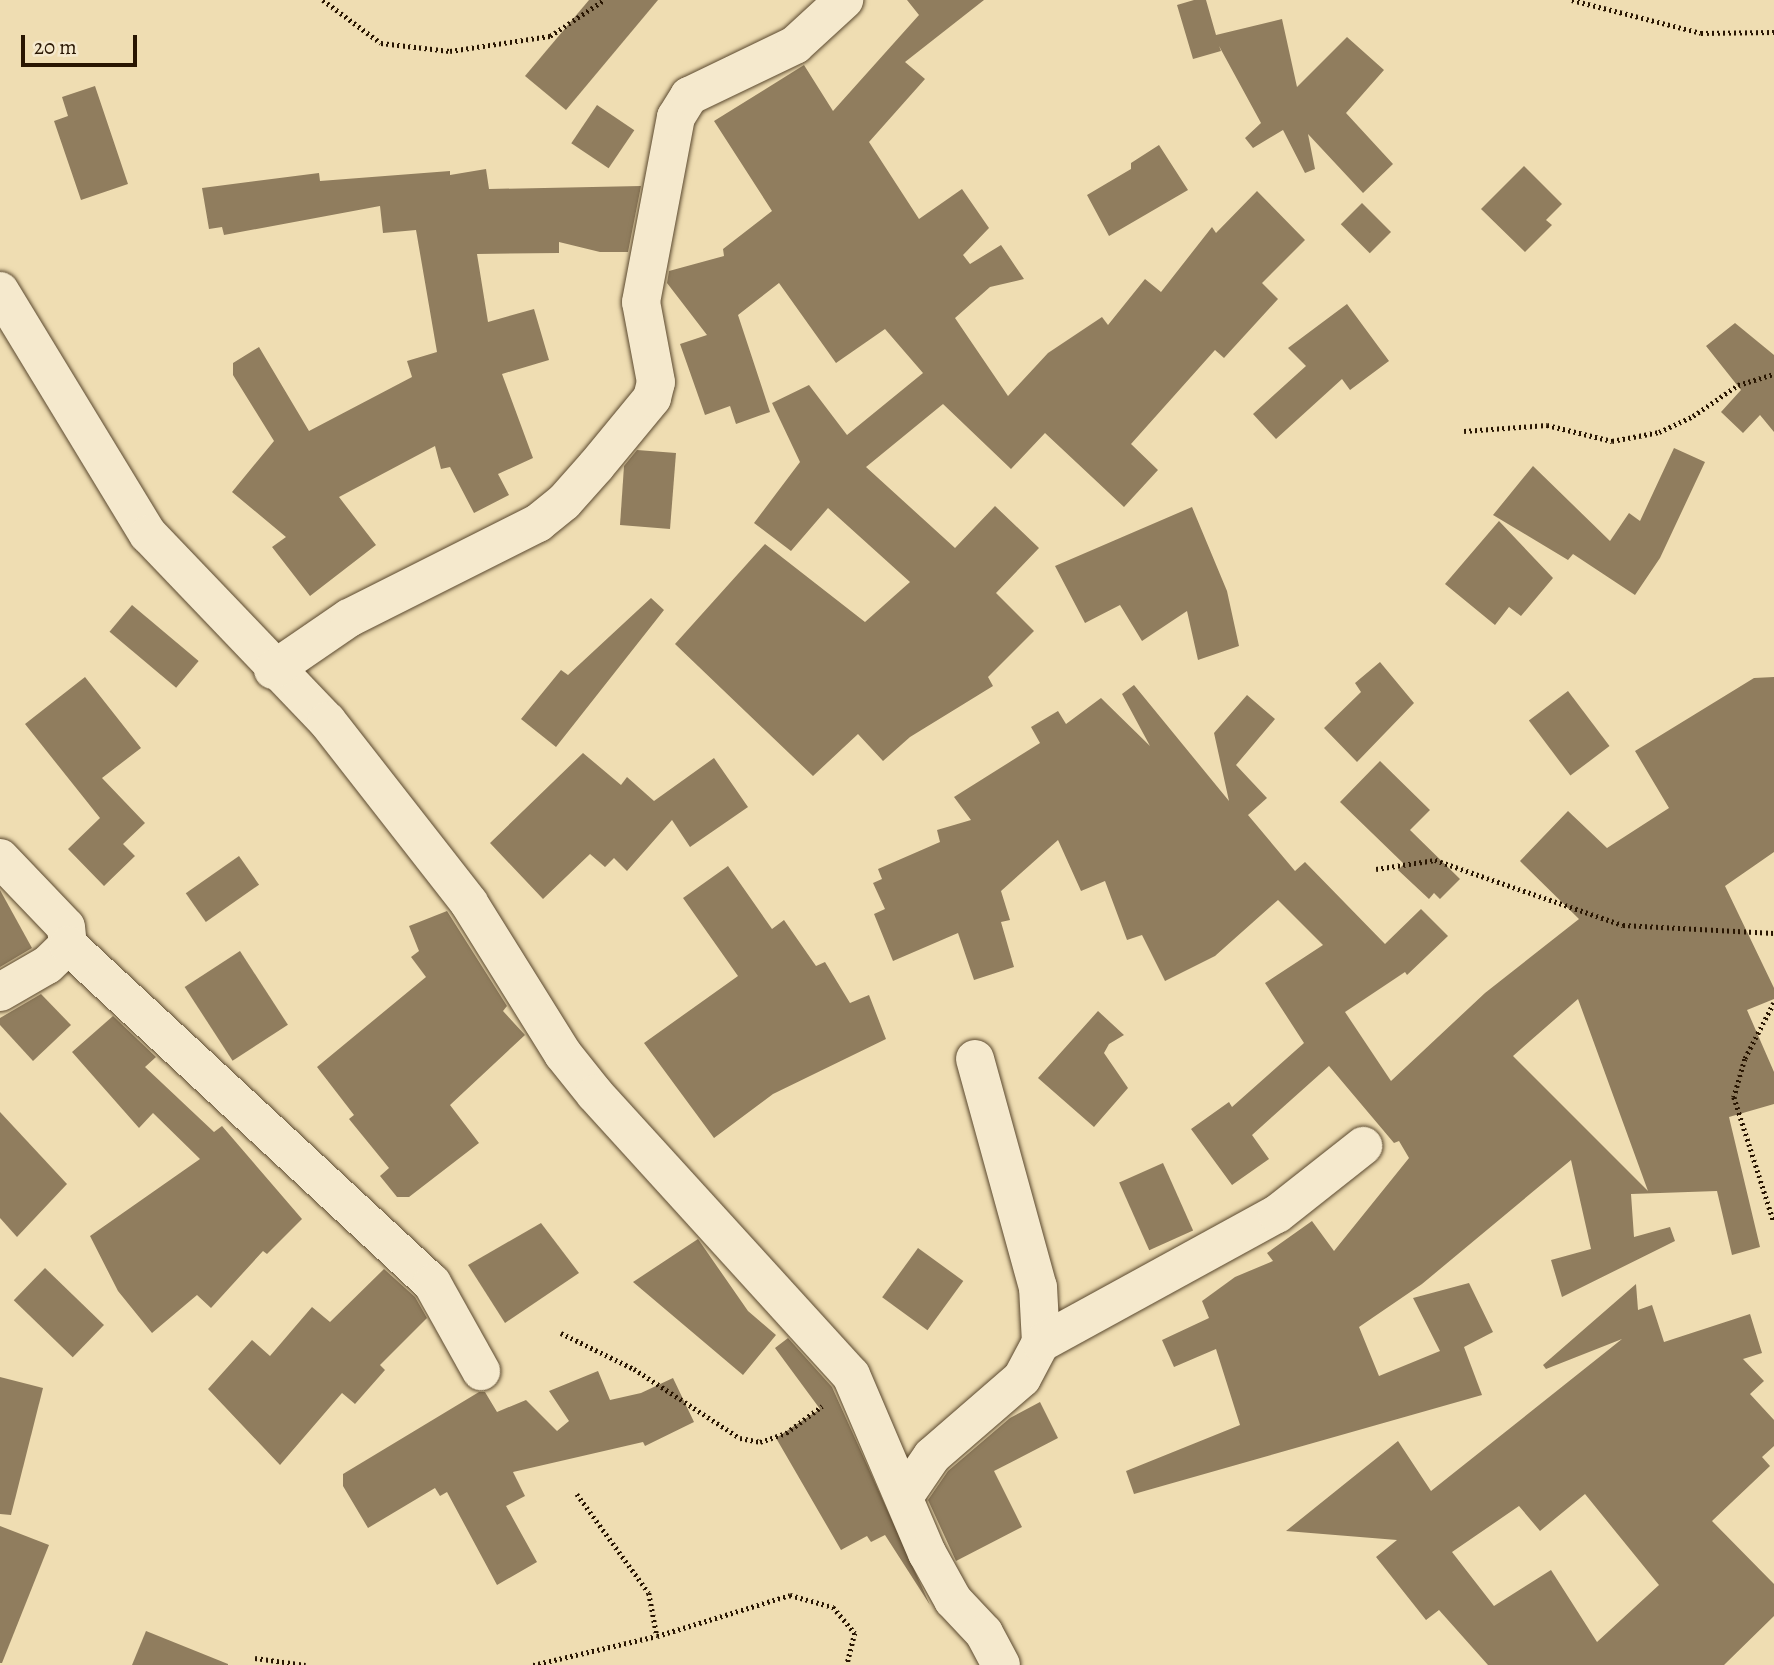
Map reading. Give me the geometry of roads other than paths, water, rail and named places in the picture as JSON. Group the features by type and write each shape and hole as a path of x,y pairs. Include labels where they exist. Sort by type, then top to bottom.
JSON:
{"street":[{"path":"274,670 349,618 538,523 565,502 596,466 652,398 656,382 642,291 676,117 689,96 796,45 844,0"},
{"path":"0,291 148,534 274,670 327,721 469,903 563,1054 595,1094 852,1375 906,1494 928,1553 953,1600 984,1633 1001,1665"},
{"path":"0,858 66,927 68,945 432,1283 481,1371"},
{"path":"0,992 47,965 68,945"},
{"path":"906,1494 932,1456 1022,1378 1041,1343 1038,1287 975,1059"},
{"path":"1041,1343 1277,1214 1363,1146"}]}
